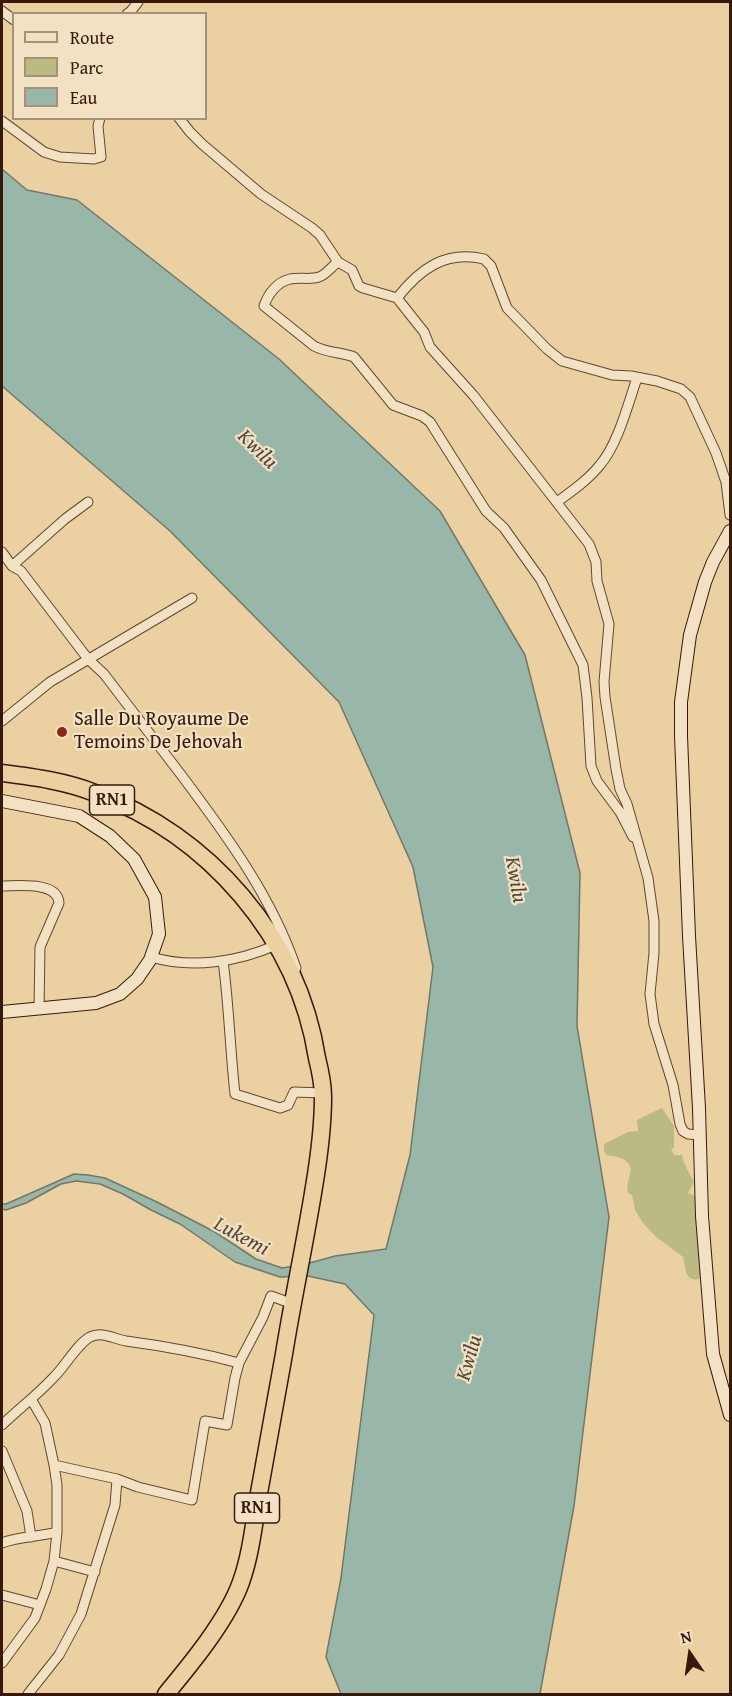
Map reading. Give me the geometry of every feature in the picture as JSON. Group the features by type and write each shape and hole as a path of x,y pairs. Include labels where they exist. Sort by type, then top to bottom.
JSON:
{"highway":[{"name":"RN1","path":"2,773 45,779 95,792 125,805 189,843 208,860 252,908 281,952 292,974 315,1044 323,1093 320,1145 309,1221 250,1545 240,1583 222,1620 187,1670 166,1695"}],"main road":[{"path":"730,531 713,562 696,611 690,635 681,702 688,936 699,1108 702,1216 713,1354 730,1415"},
{"path":"2,801 79,816 110,836 134,859 155,897 159,934 151,957 137,979 120,994 96,1003 2,1012"}],"street":[{"path":"2,121 44,152 60,157 94,159 100,157 100,120"},
{"path":"180,120 202,144 261,194 320,235 338,262 352,270 359,286 397,298 424,332 430,347 474,396 589,544 596,562 597,581 609,624 604,682 607,717 620,789 627,804 648,878 654,921 650,994 654,1024 673,1085 680,1124 683,1131 688,1134 699,1135"},
{"path":"397,298 410,281 437,263 461,256 484,259 491,266 507,308 546,349 562,361 612,375 657,381 681,389 690,397 716,453 726,482 730,515"},
{"path":"338,262 318,278 289,279 281,283 274,288 264,306 314,346 323,351 354,357 393,405 422,416 430,422 486,511 504,528 541,580 583,665 591,766 597,781 620,812 631,836 637,841"},
{"path":"557,502 581,484 601,464 612,446 637,378"},
{"path":"12,566 65,519 88,502"},
{"path":"2,552 12,566 21,571 88,659 104,674 187,782 256,880 291,954 303,988 309,1020"},
{"path":"2,721 50,682 192,598"},
{"path":"2,886 43,887 56,893 59,898 59,903 40,947 39,1009"},
{"path":"151,957 176,962 223,961 257,954 276,945"},
{"path":"223,961 229,1007 235,1094 280,1108 288,1105 294,1092 323,1093"},
{"path":"54,1465 117,1479 138,1487 192,1500 205,1420 227,1425 239,1363 263,1317 271,1296 293,1302"},
{"path":"2,1425 54,1377 86,1340 95,1335 102,1334 123,1341 204,1354 239,1363"},
{"path":"2,1664 35,1618 54,1561 57,1532 57,1485 45,1423 31,1399"},
{"path":"2,1451 27,1511 31,1537"},
{"path":"28,1695 59,1655 81,1614 115,1505 117,1479"},
{"path":"2,1543 57,1532"},
{"path":"54,1561 95,1572"},
{"path":"2,1595 40,1605"}],"green space":[{"path":"662,1108 674,1126 674,1148 671,1149 674,1155 682,1155 694,1182 688,1193 695,1196 697,1201 699,1279 688,1276 683,1257 655,1236 643,1223 635,1210 632,1195 628,1193 631,1168 629,1164 617,1157 606,1155 604,1150 604,1144 628,1132 638,1131 637,1120"}],"water":[{"name":"Kwilu","path":"2,169 27,190 77,200 279,359 440,511 525,655 580,873 577,1026 609,1217 574,1506 540,1694 341,1694 326,1657 341,1578 374,1315 345,1284 308,1276 280,1277 235,1262 180,1224 100,1184 76,1181 61,1184 26,1203 6,1210 2,1209 2,1204 74,1174 88,1175 105,1178 157,1202 215,1232 256,1259 282,1268 335,1256 386,1249 410,1155 433,967 413,867 339,702 170,531 2,386"}],"place":[{"name":"Salle Du Royaume De Temoins De Jehovah","path":"62,732"}],"water label":[{"name":"Lukemi","path":"241,1237"}]}
